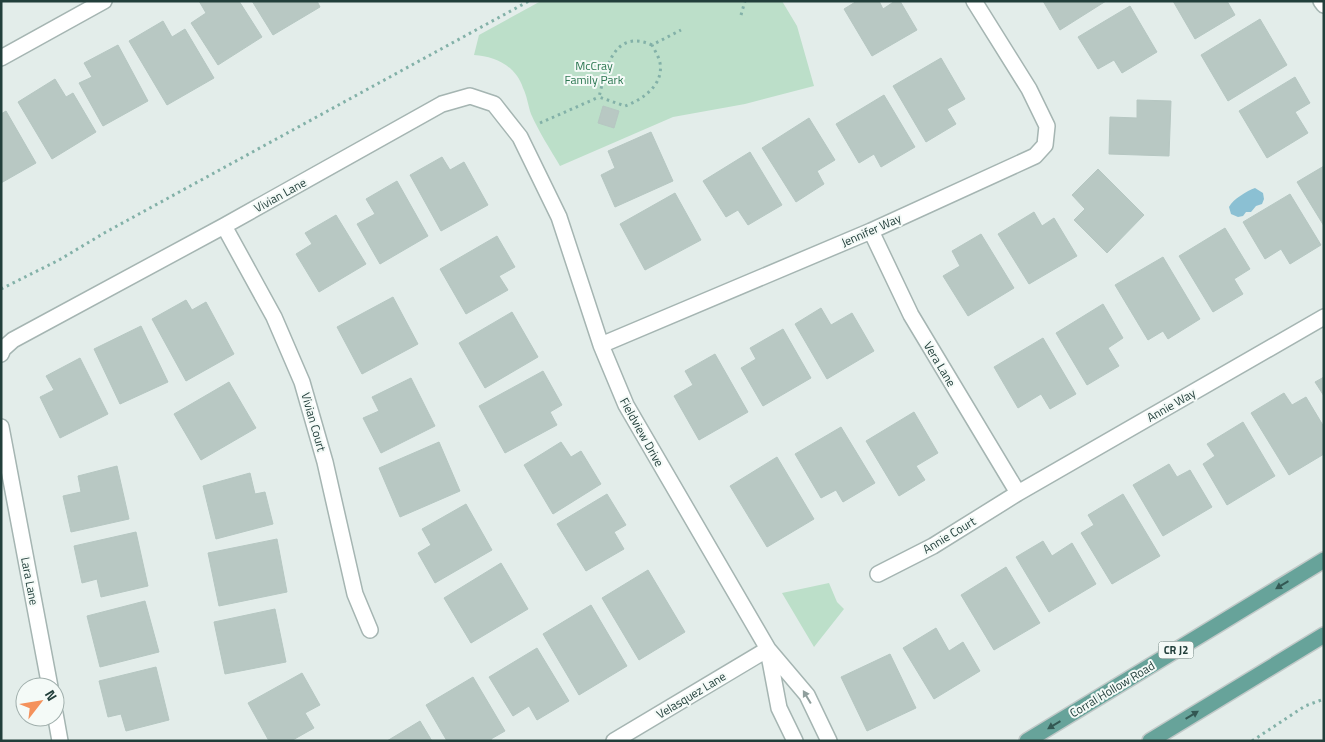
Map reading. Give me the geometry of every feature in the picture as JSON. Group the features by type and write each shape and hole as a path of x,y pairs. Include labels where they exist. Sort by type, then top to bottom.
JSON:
{"main road":[{"name":"Corral Hollow Road","path":"1027,741 1324,560"},
{"path":"1150,741 1324,635"}],"street":[{"path":"2,56 104,1"},
{"name":"Jennifer Way","path":"601,345 871,231 1035,156 1045,144 1046,126 1029,89 974,1"},
{"path":"1322,1 1324,5"},
{"name":"Vivian Lane","path":"1,354 3,349 13,340 224,226 442,104 470,96 494,104 520,137 538,172"},
{"name":"Fieldview Drive","path":"538,172 559,217 601,345 626,405 768,648 807,695 829,741"},
{"name":"Vivian Court","path":"224,226 274,317 302,382 325,462 355,594 370,630"},
{"name":"Vera Lane","path":"871,231 911,316 1018,493"},
{"name":"Annie Way","path":"1018,493 1324,317"},
{"name":"Lara Lane","path":"1,427 48,677"},
{"name":"Annie Court","path":"878,574 933,546 1018,493"},
{"name":"Fieldview Drive","path":"768,648 779,708 795,741"},
{"name":"Velasquez Lane","path":"614,741 768,648"},
{"path":"58,727 60,741"}],"path":[{"path":"1,289 59,260 123,223 529,1"},
{"path":"741,15 745,1"},
{"path":"652,45 681,30"},
{"path":"540,123 599,97 625,106 639,101 655,85 660,72 660,62 652,45 642,40 629,41 617,49 608,64 599,97"},
{"path":"1252,741 1305,706 1324,699"}],"green space":[{"name":"McCray Family Park","path":"541,1 782,1 797,26 814,86 745,104 673,117 560,166 534,121 520,80 510,68 497,60 474,55 479,35"},
{"path":"829,583 837,602 844,609 814,647 782,593"}],"water":[{"path":"1255,188 1263,193 1264,199 1262,204 1256,206 1251,212 1246,212 1243,216 1238,217 1231,214 1229,207 1234,201 1244,193"}],"building":[{"path":"199,1 239,1 262,37 218,65 191,23 206,13"},
{"path":"252,1 317,1 320,7 273,35"},
{"path":"857,1 879,1 883,9 895,1 900,1 917,30 872,56 844,9"},
{"path":"1043,1 1106,1 1060,30"},
{"path":"1173,1 1227,1 1235,15 1195,39"},
{"path":"1130,6 1157,52 1122,73 1114,60 1098,69 1078,37"},
{"path":"1260,19 1287,65 1228,101 1201,55"},
{"path":"163,21 172,37 185,29 214,78 167,105 129,41"},
{"path":"118,45 148,101 103,126 79,83 92,77 84,63"},
{"path":"941,58 965,99 947,109 956,124 926,142 893,86"},
{"path":"1295,77 1310,103 1295,112 1308,133 1267,158 1239,111"},
{"path":"55,79 66,97 73,93 96,132 52,159 18,102"},
{"path":"884,95 915,147 881,167 874,154 859,163 836,124"},
{"path":"1137,100 1171,101 1169,156 1109,154 1110,117 1137,118"},
{"path":"603,106 619,111 614,128 598,123"},
{"path":"6,111 36,163 1,183 1,114"},
{"path":"809,118 835,160 817,171 824,184 796,202 762,148"},
{"path":"651,132 673,181 615,207 601,175 615,168 608,151"},
{"path":"750,152 782,205 748,225 738,210 726,217 703,181"},
{"path":"442,157 450,170 464,162 488,205 441,231 410,175"},
{"path":"1324,166 1324,226 1297,182"},
{"path":"1098,169 1144,215 1107,253 1074,220 1085,209 1072,195"},
{"path":"397,181 428,236 380,264 357,224 375,214 366,199"},
{"path":"675,193 701,240 645,270 620,224"},
{"path":"1290,194 1321,245 1290,264 1281,249 1265,259 1243,222"},
{"path":"1034,212 1042,226 1054,218 1077,256 1029,284 998,234"},
{"path":"336,215 366,264 319,292 296,254 312,244 305,233"},
{"path":"1225,228 1250,269 1234,279 1243,294 1213,312 1179,256"},
{"path":"981,234 1014,288 968,316 943,276 960,266 952,251"},
{"path":"497,236 515,267 499,276 508,290 466,314 440,269"},
{"path":"1163,257 1200,319 1168,339 1163,331 1148,340 1115,285"},
{"path":"393,297 418,344 362,374 337,327"},
{"path":"186,300 192,310 206,302 234,354 186,381 152,319"},
{"path":"1103,304 1123,338 1108,348 1119,366 1087,385 1056,333"},
{"path":"821,308 831,325 852,313 874,351 827,379 795,324"},
{"path":"512,312 538,357 485,388 459,343"},
{"path":"141,326 168,382 120,404 94,349"},
{"path":"783,329 811,378 763,406 741,368 756,359 750,348"},
{"path":"1043,338 1076,394 1050,409 1041,394 1018,408 994,367"},
{"path":"715,354 748,412 699,440 674,396 693,385 685,371"},
{"path":"80,358 108,414 60,438 40,397 54,390 46,376"},
{"path":"543,371 562,405 550,412 557,425 505,453 479,406"},
{"path":"1324,377 1324,396 1315,382"},
{"path":"411,378 435,426 381,453 363,418 379,411 372,397"},
{"path":"229,382 256,428 201,460 174,414"},
{"path":"1284,393 1292,405 1306,397 1324,427 1324,454 1289,475 1251,413"},
{"path":"914,412 938,453 916,466 925,480 899,496 866,441"},
{"path":"1243,422 1275,476 1227,505 1203,464 1215,456 1207,444"},
{"path":"841,427 875,483 843,502 836,490 821,498 795,454"},
{"path":"439,442 460,491 400,517 379,468"},
{"path":"561,442 571,457 581,451 601,484 553,514 524,465"},
{"path":"777,457 814,519 767,547 730,486"},
{"path":"1169,464 1177,477 1190,470 1212,507 1163,536 1133,485"},
{"path":"117,466 129,519 71,532 63,496 81,492 78,476"},
{"path":"250,473 255,494 265,492 273,524 216,539 203,486"},
{"path":"607,494 626,525 614,532 624,549 586,571 557,524"},
{"path":"1123,494 1160,556 1112,584 1081,533 1094,525 1088,515"},
{"path":"466,504 492,550 435,583 418,553 431,545 422,529"},
{"path":"136,532 148,586 101,597 97,579 82,583 74,546"},
{"path":"277,539 287,592 219,606 208,553"},
{"path":"1043,541 1052,556 1072,543 1096,584 1049,612 1016,557"},
{"path":"501,563 528,609 471,643 444,598"},
{"path":"1006,567 1040,623 994,650 961,595"},
{"path":"648,570 685,632 639,660 602,598"},
{"path":"145,601 159,652 100,667 87,616"},
{"path":"591,605 627,666 579,695 543,634"},
{"path":"275,609 286,662 225,674 214,622"},
{"path":"936,628 949,651 963,642 980,671 934,699 903,648"},
{"path":"537,648 569,701 537,720 529,706 513,716 489,677"},
{"path":"890,654 916,708 867,731 841,677"},
{"path":"156,667 169,720 126,731 121,714 108,717 99,681"},
{"path":"302,673 320,705 305,713 314,728 291,741 269,741 248,703"},
{"path":"473,677 505,731 491,739 492,741 447,741 426,705"},
{"path":"420,721 432,741 387,741"}]}
